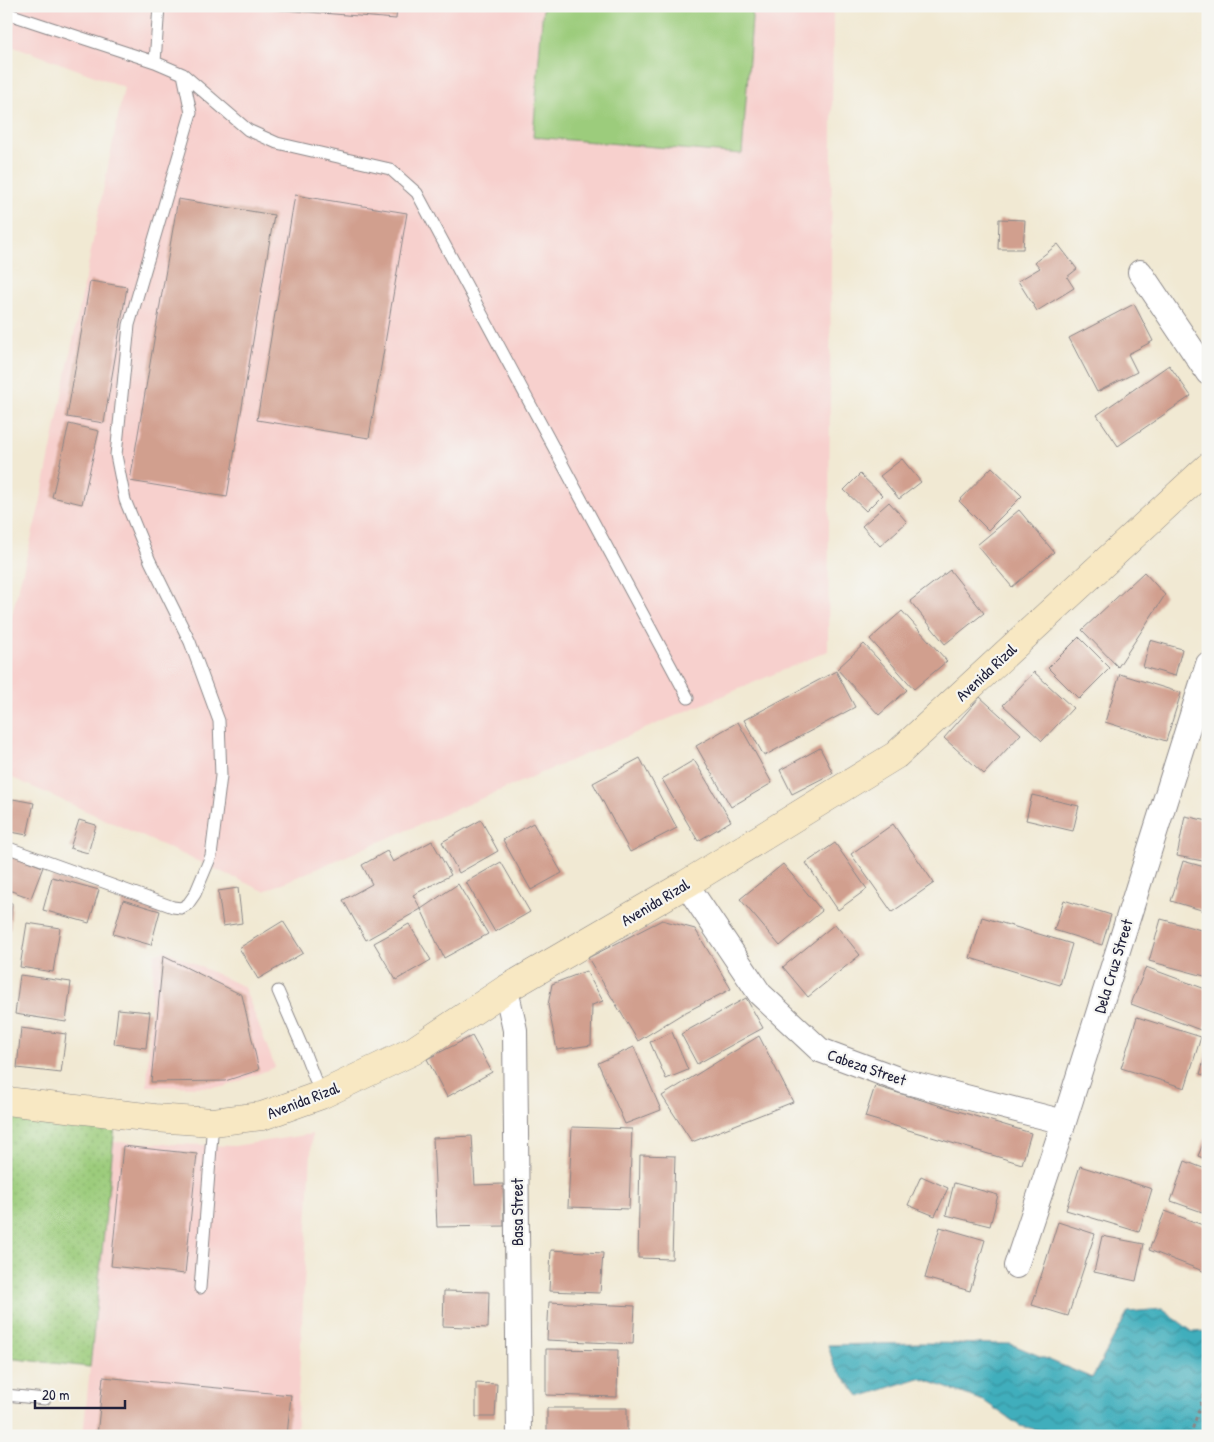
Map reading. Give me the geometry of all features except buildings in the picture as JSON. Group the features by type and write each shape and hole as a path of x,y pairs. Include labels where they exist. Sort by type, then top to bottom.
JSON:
{"main road":[{"name":"Avenida Rizal","path":"6,1101 154,1118 213,1122 262,1116 321,1095 413,1051 506,989 686,884 896,755 1208,468"}],"street":[{"path":"1140,272 1208,373"},
{"name":"Dela Cruz Street","path":"1016,1266 1064,1122 1208,664"},
{"name":"Cabeza Street","path":"686,884 760,994 820,1050 903,1081 1064,1122"},
{"name":"Basa Street","path":"506,989 515,1030 519,1436"}],"lane":[{"path":"155,62 159,6"},
{"path":"6,13 155,62 183,74 248,130 277,143 390,169 417,193 688,698"},
{"path":"6,848 181,908 188,904 195,894 211,856 221,776 219,721 190,642 150,561 125,500 116,455 129,326 191,112 183,74"},
{"path":"278,991 321,1095"},
{"path":"200,1288 213,1122"},
{"path":"6,1395 46,1399"}],"path":[{"path":"1190,1436 1208,1383"}],"shaded area":[{"path":"6,6 833,6 828,651 264,891 6,775 6,637 40,504 124,87 6,43"},
{"path":"165,950 244,987 275,1067 224,1087 147,1086 154,954"},
{"path":"312,1134 296,1436 83,1436 113,1142 234,1146"}],"green space":[{"path":"543,6 753,6 742,154 533,137"},
{"path":"6,1114 115,1126 90,1367 6,1358"}],"water":[{"path":"1162,1309 1193,1332 1208,1331 1208,1436 1070,1436 1020,1426 984,1401 919,1378 860,1397 834,1365 828,1345 1011,1344 1092,1378 1128,1312"}]}
